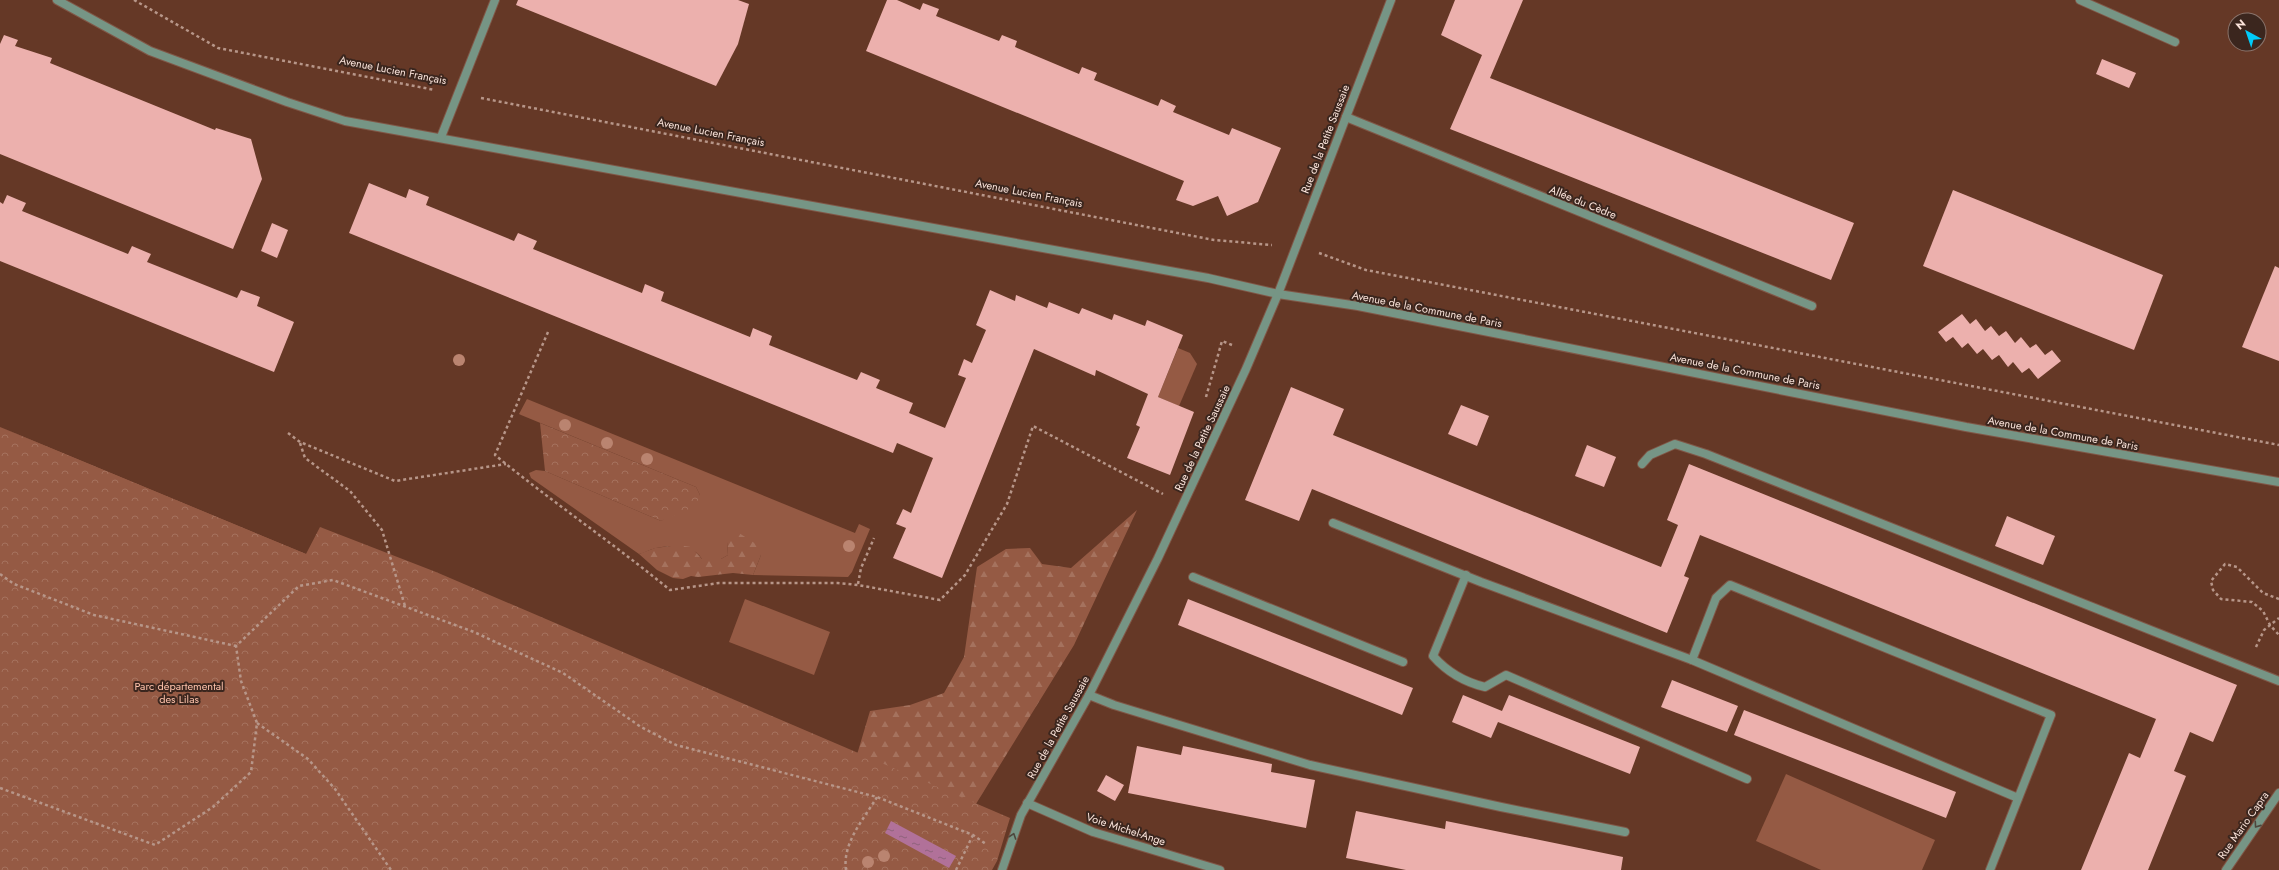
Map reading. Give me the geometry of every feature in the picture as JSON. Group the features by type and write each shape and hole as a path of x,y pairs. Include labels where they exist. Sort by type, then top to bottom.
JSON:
{"street":[{"path":"57,0 150,51 287,102 345,121 441,137 495,0"},
{"name":"Rue de la Petite Saussaie","path":"1002,870 1016,828 1027,803 1089,695 1158,558 1252,354 1278,294 1391,0"},
{"path":"2080,0 2175,42"},
{"name":"Allée du Cèdre","path":"1346,117 1812,306"},
{"name":"Avenue de la Commune de Paris","path":"441,137 1208,278 1278,294 1358,306 1966,427 2279,482"},
{"path":"1642,464 1650,454 1675,444 1706,454 2279,681"},
{"path":"1334,523 1466,575 1692,660 2018,798"},
{"path":"1466,575 1433,656 1444,669 1466,682 1485,688 1506,675 1747,780"},
{"path":"1193,577 1403,662"},
{"path":"1692,660 1716,598 1730,585 2051,714 1990,870"},
{"path":"1089,695 1114,705 1310,765 1501,808 1625,832"},
{"name":"Rue Mario Capra","path":"2226,870 2279,793"},
{"name":"Voie Michel-Ange","path":"1027,803 1094,832 1220,870"}],"path":[{"name":"Avenue Lucien Français","path":"134,0 218,48 1214,240 1296,248"},
{"path":"1296,248 1312,251 1366,270 2279,445"},
{"path":"548,332 495,455 546,496 624,552 670,590 719,583 858,585 940,600 966,575 1007,504 1033,426 1164,494 1167,487"},
{"path":"1204,404 1222,341 1252,354"},
{"path":"288,433 300,442 395,480 506,464"},
{"path":"300,442 305,458 350,491 382,530 405,606"},
{"path":"858,585 861,568 874,538"},
{"path":"2279,598 2263,593 2237,567 2225,564 2211,581 2213,590 2221,599 2252,602 2263,611 2270,625 2279,635"},
{"path":"0,574 14,584 94,615 236,646"},
{"path":"236,646 299,586 333,580 474,632 563,673 641,727 676,745 876,797 973,835 990,846"},
{"path":"2270,625 2279,618"},
{"path":"0,788 155,845 214,807 250,772 256,723 241,681 236,646"},
{"path":"256,723 308,759 335,789 391,870"},
{"path":"846,870 847,851 853,836 876,797"},
{"path":"956,870 973,835"}],"green space":[{"path":"1178,348 1190,353 1197,364 1179,406 1158,397"},
{"path":"527,399 855,533 859,524 870,529 852,572 848,577 753,575 761,555 727,542 728,555 721,559 702,559 693,550 681,546 656,548 639,554 531,478 529,473 536,470 545,471 661,521 700,495 696,487 519,414"},
{"path":"540,423 696,487 700,495 696,506 661,521 545,471"},
{"path":"0,427 306,554 856,758 870,711 910,705 944,693 964,657 977,567 1006,549 1030,548 1042,564 1071,568 1137,510 1074,645 971,812 790,766"},
{"name":"Parc départemental des Lilas","path":"0,427 306,554 320,527 436,572 1010,818 997,861 992,870 0,870"},
{"path":"739,533 759,546 761,555 753,575 733,573 698,577 691,576 683,579 673,578 657,570 639,554 655,548 679,545 691,547 702,559 721,559 728,555 727,542"},
{"path":"745,599 830,632 814,675 729,642"},
{"path":"1786,774 1935,840 1922,870 1821,870 1756,841"}],"water":[{"path":"891,821 956,856 949,868 885,833"}],"building":[{"path":"518,0 738,0 749,4 738,44 716,86 516,5"},
{"path":"887,0 897,0 920,10 923,3 939,9 936,16 999,41 1002,35 1017,41 1015,47 1079,74 1082,67 1097,73 1094,80 1158,106 1161,99 1176,106 1173,112 1229,135 1232,128 1281,148 1258,202 1227,216 1218,196 1193,206 1176,200 1184,181 866,51"},
{"path":"1455,0 1523,0 1490,78 1854,223 1831,280 1450,129 1482,55 1441,35"},
{"path":"4,35 18,40 15,46 52,58 50,63 215,130 216,128 251,139 262,179 233,249 0,154 0,44"},
{"path":"2102,59 2136,73 2129,88 2096,74"},
{"path":"369,183 406,198 409,189 429,197 426,205 514,241 518,233 537,241 533,249 642,293 645,284 664,292 661,301 750,337 753,328 772,336 769,345 857,380 861,372 880,380 876,388 913,403 909,413 945,428 966,378 958,375 964,359 972,363 986,330 976,325 990,290 1015,301 1016,295 1047,308 1049,302 1079,314 1082,308 1112,320 1114,314 1145,326 1147,320 1183,335 1158,397 1194,412 1170,475 1127,458 1140,427 1136,425 1148,394 1096,370 1095,376 1034,349 942,578 893,558 906,528 896,524 903,509 911,513 933,458 897,443 893,453 349,233"},
{"path":"1953,190 2163,275 2134,350 1923,266"},
{"path":"7,195 26,203 22,211 128,254 132,246 151,254 147,262 237,298 241,290 260,297 257,306 294,322 274,372 0,261 0,202 3,204"},
{"path":"272,223 288,230 277,258 261,251"},
{"path":"2275,266 2279,268 2279,361 2242,347"},
{"path":"1962,314 1970,324 1976,319 1985,331 1991,326 1999,336 2006,331 2015,343 2021,337 2030,348 2036,344 2045,355 2052,350 2061,361 2038,379 2029,368 2022,373 2013,362 2008,367 1999,355 1992,360 1983,349 1977,354 1968,343 1962,348 1953,337 1946,342 1938,332"},
{"path":"1291,387 1344,409 1333,435 1661,567 1678,525 1667,520 1689,464 2237,685 2213,742 2190,732 2174,771 2186,776 2148,870 2081,870 2129,753 2140,758 2156,719 1700,535 1684,576 1689,578 1667,633 1312,489 1299,521 1245,500"},
{"path":"1461,405 1489,416 1477,446 1448,434"},
{"path":"1587,445 1616,457 1604,487 1575,476"},
{"path":"2007,516 2055,536 2043,565 1995,546"},
{"path":"1188,599 1413,688 1402,715 1178,625"},
{"path":"1672,680 1738,706 1727,732 1661,707"},
{"path":"1463,695 1502,711 1509,695 1640,747 1630,774 1498,722 1491,738 1452,722"},
{"path":"1744,710 1956,792 1946,818 1734,735"},
{"path":"1137,746 1181,755 1183,746 1272,764 1271,772 1315,780 1306,828 1128,793"},
{"path":"1106,775 1124,785 1115,801 1097,791"},
{"path":"1356,811 1445,829 1446,821 1623,857 1621,870 1406,870 1346,858"}]}
